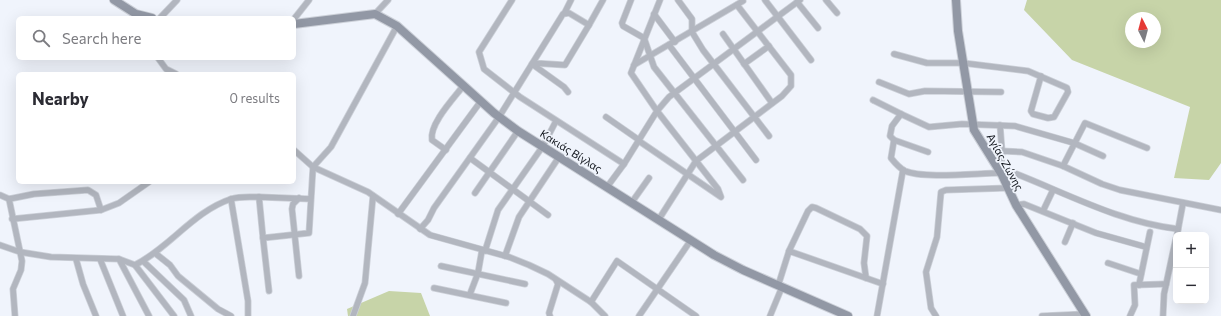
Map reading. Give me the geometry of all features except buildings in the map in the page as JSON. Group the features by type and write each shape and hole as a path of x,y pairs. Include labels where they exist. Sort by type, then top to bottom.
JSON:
{"street":[{"path":"114,0 137,16"},
{"path":"162,16 177,0"},
{"path":"296,16 309,0"},
{"path":"296,24 375,14 388,0"},
{"path":"512,0 486,39 479,55 484,69 514,93 624,164"},
{"path":"420,229 428,220 434,208 499,117 571,0"},
{"path":"532,63 565,65 602,0"},
{"path":"631,0 622,23 623,26 644,38 649,57 654,67 743,180"},
{"path":"606,117 721,197 718,189 657,111 631,73 660,0"},
{"path":"678,0 692,18 692,32 714,64 769,136"},
{"path":"765,0 811,60"},
{"path":"826,0 837,13"},
{"name":"Αγίας Ζώνης","path":"956,0 958,31 973,124 1001,174 1016,205 1086,315"},
{"path":"634,65 743,1"},
{"path":"607,187 624,164 657,111 675,92 799,1 818,28"},
{"path":"659,219 696,161 789,90 792,81 791,75 737,5"},
{"path":"565,12 589,25"},
{"name":"Κακιάς Βίγλας","path":"375,14 398,26 499,117 560,157 691,240 743,270 848,316"},
{"path":"654,14 675,42"},
{"path":"263,238 309,233 313,167 332,147 398,26"},
{"path":"723,34 772,103"},
{"path":"669,45 756,160"},
{"path":"744,64 769,46"},
{"path":"894,54 927,62 963,63 1028,71 1042,76 1067,88 1068,92 1054,117 1050,118 1033,114 1031,111 1042,76"},
{"path":"159,60 166,69 172,72"},
{"path":"532,63 564,87 568,92"},
{"path":"879,82 909,94 925,91 1001,92"},
{"path":"446,150 432,140 431,133 437,120 464,85"},
{"path":"873,100 929,127 973,124 1015,126 1074,143 1103,156"},
{"path":"398,214 481,101"},
{"path":"901,114 892,126 890,136 894,140 928,152"},
{"path":"470,294 498,210 543,146 556,121"},
{"path":"1063,166 1085,123 1147,148"},
{"path":"1000,125 1002,151 1001,174"},
{"path":"475,193 518,130"},
{"path":"894,140 891,158 896,165 903,170 918,174 1014,173 1091,206 1128,219 1177,232 1183,203"},
{"path":"1002,151 1022,152 1063,166 1102,184 1120,190 1221,210"},
{"path":"296,152 313,167 373,196 430,235 505,256 535,268 591,302 605,316"},
{"path":"505,256 519,217 560,157"},
{"path":"470,158 548,215"},
{"path":"877,316 903,170"},
{"path":"632,202 649,178"},
{"path":"12,219 101,210 119,203 146,184"},
{"path":"936,316 931,308 931,299 927,284 926,272 937,236 941,192 946,190 1008,188"},
{"path":"0,195 9,199 34,194 88,190 96,194 101,210"},
{"path":"1043,211 1053,190"},
{"path":"353,316 365,283 373,196"},
{"path":"135,265 144,262 209,209 230,199 239,197 259,197 311,199"},
{"path":"259,197 269,291"},
{"path":"299,198 293,204 292,209 299,276"},
{"path":"9,199 20,252 22,270 13,289 15,316"},
{"path":"230,199 248,301 248,316"},
{"path":"1016,205 1024,204 1096,233 1146,247"},
{"path":"770,316 789,252 808,211 812,207 860,230 867,236 864,263 866,278"},
{"path":"1065,242 1073,223"},
{"path":"1139,285 1150,232"},
{"path":"639,316 691,240"},
{"path":"0,245 20,252 76,259 119,259 135,265 174,316"},
{"path":"789,252 883,284"},
{"path":"1163,316 1166,284 1173,252"},
{"path":"155,253 170,265 178,276 218,309 231,316"},
{"path":"76,259 83,284 96,316"},
{"path":"100,259 123,316"},
{"path":"119,259 149,316"},
{"path":"591,302 617,261 696,316"},
{"path":"144,262 184,300 191,316"},
{"path":"1108,263 1141,274"},
{"path":"441,266 525,284"},
{"path":"550,316 558,284 556,280"},
{"path":"1130,316 1135,305 1134,285 1166,284"},
{"path":"434,288 470,294 506,303"},
{"path":"1042,316 1086,315"}],"green space":[{"path":"1027,0 1221,0 1221,163 1209,180 1174,178 1190,107 1072,60 1024,10"},
{"path":"389,291 421,293 430,316 348,316 347,309"}]}
